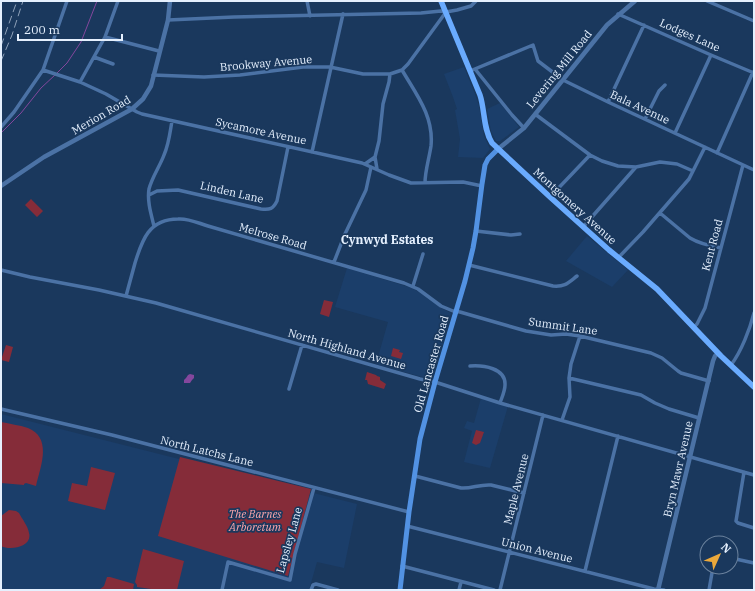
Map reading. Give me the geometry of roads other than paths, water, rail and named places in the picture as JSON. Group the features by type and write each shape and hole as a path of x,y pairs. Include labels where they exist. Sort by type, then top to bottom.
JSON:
{"main road":[{"name":"Montgomery Avenue","path":"441,1 472,70 481,99 488,136 492,143 618,258 657,289 718,353 754,387"},
{"name":"Old Lancaster Road","path":"400,590 407,526 420,439 469,265 476,231 486,162 498,149"}],"street":[{"path":"1,127 14,112 43,70 68,1"},
{"path":"80,82 105,37 118,1"},
{"name":"Merion Road","path":"1,186 44,157 132,109 143,99 148,92 153,75 168,20 170,1"},
{"path":"306,1 310,16"},
{"path":"168,20 418,13 441,10 446,12 471,6 476,1"},
{"name":"Levering Mill Road","path":"498,149 524,128 607,25 635,1"},
{"path":"707,1 754,21"},
{"name":"Brookway Avenue","path":"153,75 204,77 240,76 303,66 331,67 363,74 390,74 402,70 408,64 446,12"},
{"path":"312,152 343,14"},
{"name":"Lodges Lane","path":"618,14 753,72"},
{"path":"608,102 644,25"},
{"path":"105,37 159,51"},
{"name":"Bala Avenue","path":"472,70 533,45 538,61 563,80 754,170"},
{"path":"675,133 711,55"},
{"path":"94,57 113,64"},
{"name":"Sycamore Avenue","path":"43,70 80,82 106,94 142,114 365,164 401,180 414,183 465,182 482,186"},
{"path":"402,70 422,103 431,128 431,148 424,183"},
{"path":"472,70 524,128"},
{"path":"717,153 753,72"},
{"path":"377,169 375,157 379,141 383,104 390,74"},
{"path":"645,119 659,90 665,85"},
{"path":"139,103 138,108 142,114"},
{"path":"535,114 590,155 602,161 618,166 636,167 660,162 677,164 693,171"},
{"path":"126,296 142,242 146,234 154,226 149,207 149,195 154,175 167,147 172,121"},
{"name":"Linden Lane","path":"149,195 157,191 178,190 268,210 274,206 276,200 288,147"},
{"path":"618,258 689,179 705,147"},
{"path":"550,197 590,155"},
{"path":"365,164 375,157"},
{"name":"Kent Road","path":"694,327 705,308 743,165"},
{"path":"334,262 345,234 366,190 372,166"},
{"path":"583,227 636,167"},
{"path":"151,186 157,191"},
{"path":"660,212 696,242 721,248"},
{"name":"Melrose Road","path":"154,226 167,220 184,219 413,286 440,306 456,311"},
{"path":"476,231 511,235 520,234"},
{"path":"413,286 423,254"},
{"path":"469,265 553,286 565,285 577,276"},
{"name":"North Highland Avenue","path":"1,270 126,296 169,307 435,382 500,403 754,475"},
{"name":"Summit Lane","path":"456,311 540,334 566,334 580,336 651,353 662,358 681,373 709,381"},
{"path":"731,365 744,341 754,313"},
{"path":"562,420 570,397 569,378 573,357 580,336"},
{"path":"289,389 302,345"},
{"name":"Bryn Mawr Avenue","path":"660,590 699,418 715,356 718,353"},
{"path":"470,366 483,366 494,369 501,374 505,385 500,403"},
{"path":"569,378 641,395 669,409 699,418"},
{"name":"North Latchs Lane","path":"1,409 119,437 409,512"},
{"name":"Maple Avenue","path":"500,590 544,415"},
{"path":"585,571 618,436"},
{"path":"744,472 736,521 738,523 753,526"},
{"path":"414,476 461,488 485,484 524,493"},
{"name":"Lapsley Lane","path":"222,590 228,562 290,580 295,554 314,488"},
{"name":"Union Avenue","path":"407,526 660,590"},
{"path":"739,560 754,564"},
{"path":"402,566 494,590"},
{"path":"709,590 712,575"},
{"path":"460,590 462,582"},
{"path":"311,590 313,585 338,590"}],"waterway":[{"path":"57,73 67,63 81,42 97,1"},
{"path":"1,133 21,113 41,88 55,75"}],"railway":[{"path":"1,46 17,1"},
{"path":"1,61 12,35 23,1"}],"district":[{"name":"Cynwyd Estates","path":"387,240"}],"park label":[{"name":"The Barnes Arboretum","path":"255,520"}]}
